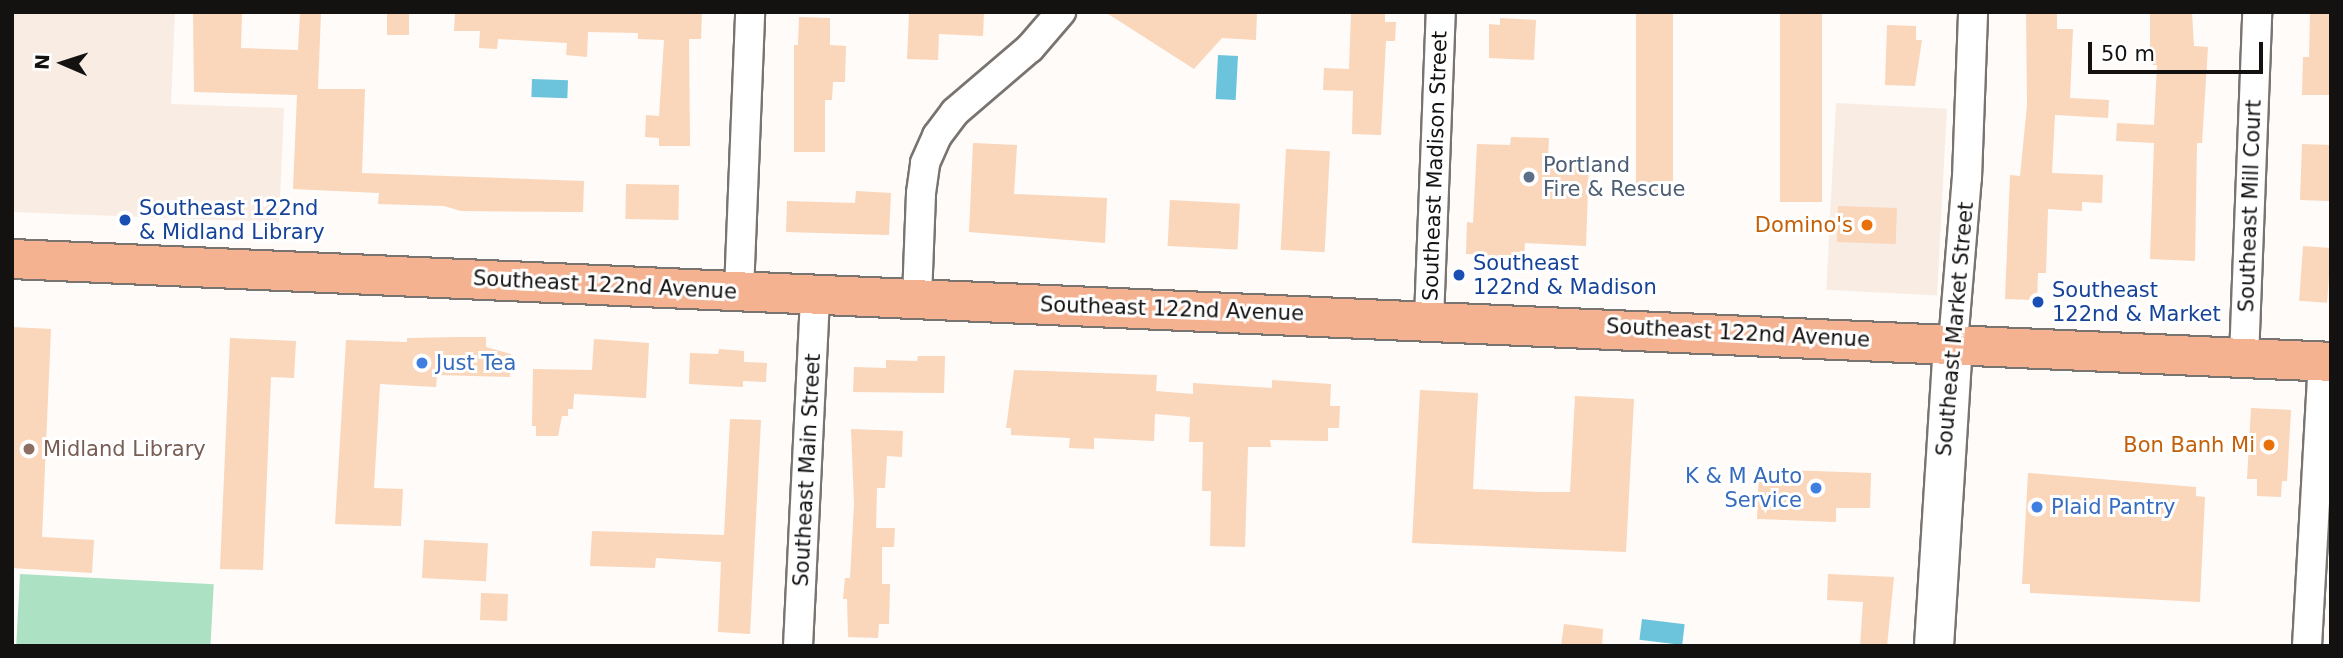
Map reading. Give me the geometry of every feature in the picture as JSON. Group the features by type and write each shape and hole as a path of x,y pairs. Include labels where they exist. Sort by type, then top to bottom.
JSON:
{"main road":[{"name":"Southeast 122nd Avenue","path":"12,259 1953,343 2327,362"}],"street":[{"path":"739,291 750,12"},
{"path":"916,298 921,193 925,163 937,136 955,112 1030,48 1060,12"},
{"name":"Southeast Madison Street","path":"1429,320 1440,12"},
{"name":"Southeast Market Street","path":"1934,646 1953,343 1967,178 1973,12"},
{"name":"Southeast Mill Court","path":"2244,358 2257,12"},
{"name":"Southeast Main Street","path":"798,646 815,294"},
{"path":"2307,646 2327,362"}],"shaded area":[{"path":"12,12 175,12 171,104 284,108 279,222 12,212"},
{"path":"1836,103 1947,109 1937,296 1826,290"}],"green space":[{"path":"20,574 214,584 210,646 16,646"}],"water":[{"path":"1218,55 1238,56 1236,100 1216,99"},
{"path":"532,79 568,80 567,98 531,97"},
{"path":"1642,619 1685,624 1682,645 1639,640"}],"building":[{"path":"193,12 242,12 241,48 298,50 300,12 321,12 318,89 365,89 362,173 584,181 583,212 461,211 444,206 378,204 379,193 293,189 297,95 194,92"},
{"path":"387,12 409,12 409,35 387,35"},
{"path":"455,12 702,12 701,39 689,39 690,146 659,146 659,138 645,137 646,115 659,116 664,40 638,39 638,33 588,32 587,57 566,55 567,43 498,39 497,49 479,48 480,31 454,31"},
{"path":"984,12 983,36 939,34 938,60 907,59 909,14"},
{"path":"1105,12 1257,12 1256,40 1222,38 1194,69"},
{"path":"1351,12 1385,12 1385,22 1396,22 1395,41 1386,41 1381,135 1352,134 1353,91 1323,90 1324,68 1349,69"},
{"path":"1636,12 1673,12 1673,197 1636,197"},
{"path":"1780,12 1822,12 1822,202 1780,202"},
{"path":"2026,12 2057,12 2057,29 2073,29 2070,98 2109,100 2108,118 2055,115 2052,173 2103,175 2102,203 2082,202 2082,211 2048,209 2046,273 2038,273 2037,300 2005,299 2010,175 2020,176 2027,105"},
{"path":"2150,12 2192,12 2194,46 2208,47 2202,143 2197,143 2195,261 2150,259 2154,143 2116,141 2117,123 2154,125 2157,65 2153,65 2150,47"},
{"path":"2310,12 2331,12 2331,95 2302,95 2303,57 2309,57"},
{"path":"799,17 830,18 830,45 846,46 845,82 833,82 832,100 825,100 825,152 794,152 794,45 798,45"},
{"path":"1500,18 1536,20 1534,60 1489,58 1489,24 1500,25"},
{"path":"1887,25 1916,26 1916,40 1922,40 1915,86 1885,85"},
{"path":"1511,137 1549,138 1548,158 1589,160 1586,246 1525,243 1524,257 1466,254 1467,222 1473,223 1477,144 1510,145"},
{"path":"973,143 1017,145 1014,194 1107,198 1105,243 969,232"},
{"path":"2302,144 2331,145 2329,201 2300,200"},
{"path":"1286,149 1330,151 1325,252 1281,250"},
{"path":"626,184 679,185 678,220 625,219"},
{"path":"856,191 891,193 889,235 786,232 787,201 855,203"},
{"path":"1170,200 1240,204 1237,250 1168,246"},
{"name":"Domino's","path":"1838,206 1897,208 1896,244 1837,242"},
{"path":"2303,246 2331,248 2327,303 2299,301"},
{"name":"Midland Library","path":"12,327 51,329 42,537 94,540 92,573 12,568"},
{"path":"486,337 486,347 511,354 510,377 437,375 436,387 380,384 374,488 403,489 401,526 335,524 346,340 407,342 407,338"},
{"path":"230,338 296,341 294,378 271,377 263,570 220,569"},
{"path":"594,339 649,343 646,398 574,394 573,409 568,409 568,416 562,416 558,436 536,436 536,426 532,426 533,369 592,370"},
{"path":"719,349 744,351 744,362 767,363 766,382 743,381 743,387 689,384 690,353 718,354"},
{"path":"918,356 945,356 944,393 853,392 854,367 886,368 886,360 917,361"},
{"path":"1014,370 1157,375 1156,391 1193,394 1193,383 1272,388 1272,380 1331,384 1330,406 1340,406 1339,428 1328,428 1328,441 1270,440 1271,447 1248,447 1245,547 1210,546 1211,491 1202,491 1203,442 1189,442 1190,417 1155,414 1154,441 1094,438 1094,449 1069,448 1070,438 1011,435 1011,428 1006,428"},
{"path":"1420,390 1478,393 1473,489 1539,492 1570,492 1575,396 1634,399 1626,552 1412,543"},
{"name":"Bon Banh Mi","path":"2251,408 2291,410 2287,481 2282,481 2281,497 2257,496 2257,479 2247,479"},
{"path":"730,419 761,420 750,634 718,632 721,562 656,558 655,568 590,566 592,531 724,535"},
{"path":"851,429 903,431 902,457 887,456 885,488 877,488 876,528 895,528 894,547 882,547 882,584 890,584 889,624 879,624 878,638 848,637 847,599 843,599 845,578 850,578 854,504"},
{"name":"K & M Auto Service","path":"1759,469 1871,473 1870,508 1836,508 1836,522 1757,519"},
{"path":"2028,473 2196,487 2196,496 2205,497 2200,602 2030,593 2030,584 2022,584"},
{"path":"424,540 488,543 486,581 422,578"},
{"path":"1828,574 1894,577 1887,646 1860,646 1863,602 1827,600"},
{"path":"481,593 508,594 507,621 480,620"},
{"path":"1564,624 1603,629 1602,646 1561,646"}],"place":[{"name":"Portland Fire & Rescue","path":"1529,177"},
{"name":"Southeast 122nd & Midland Library","path":"125,220"},
{"name":"Domino's","path":"1867,225"},
{"name":"Southeast 122nd & Madison","path":"1459,275"},
{"name":"Southeast 122nd & Market","path":"2038,302"},
{"name":"Just Tea","path":"422,363"},
{"name":"Bon Banh Mi","path":"2269,445"},
{"name":"Midland Library","path":"29,449"},
{"name":"K & M Auto Service","path":"1816,488"},
{"name":"Plaid Pantry","path":"2037,507"}]}
